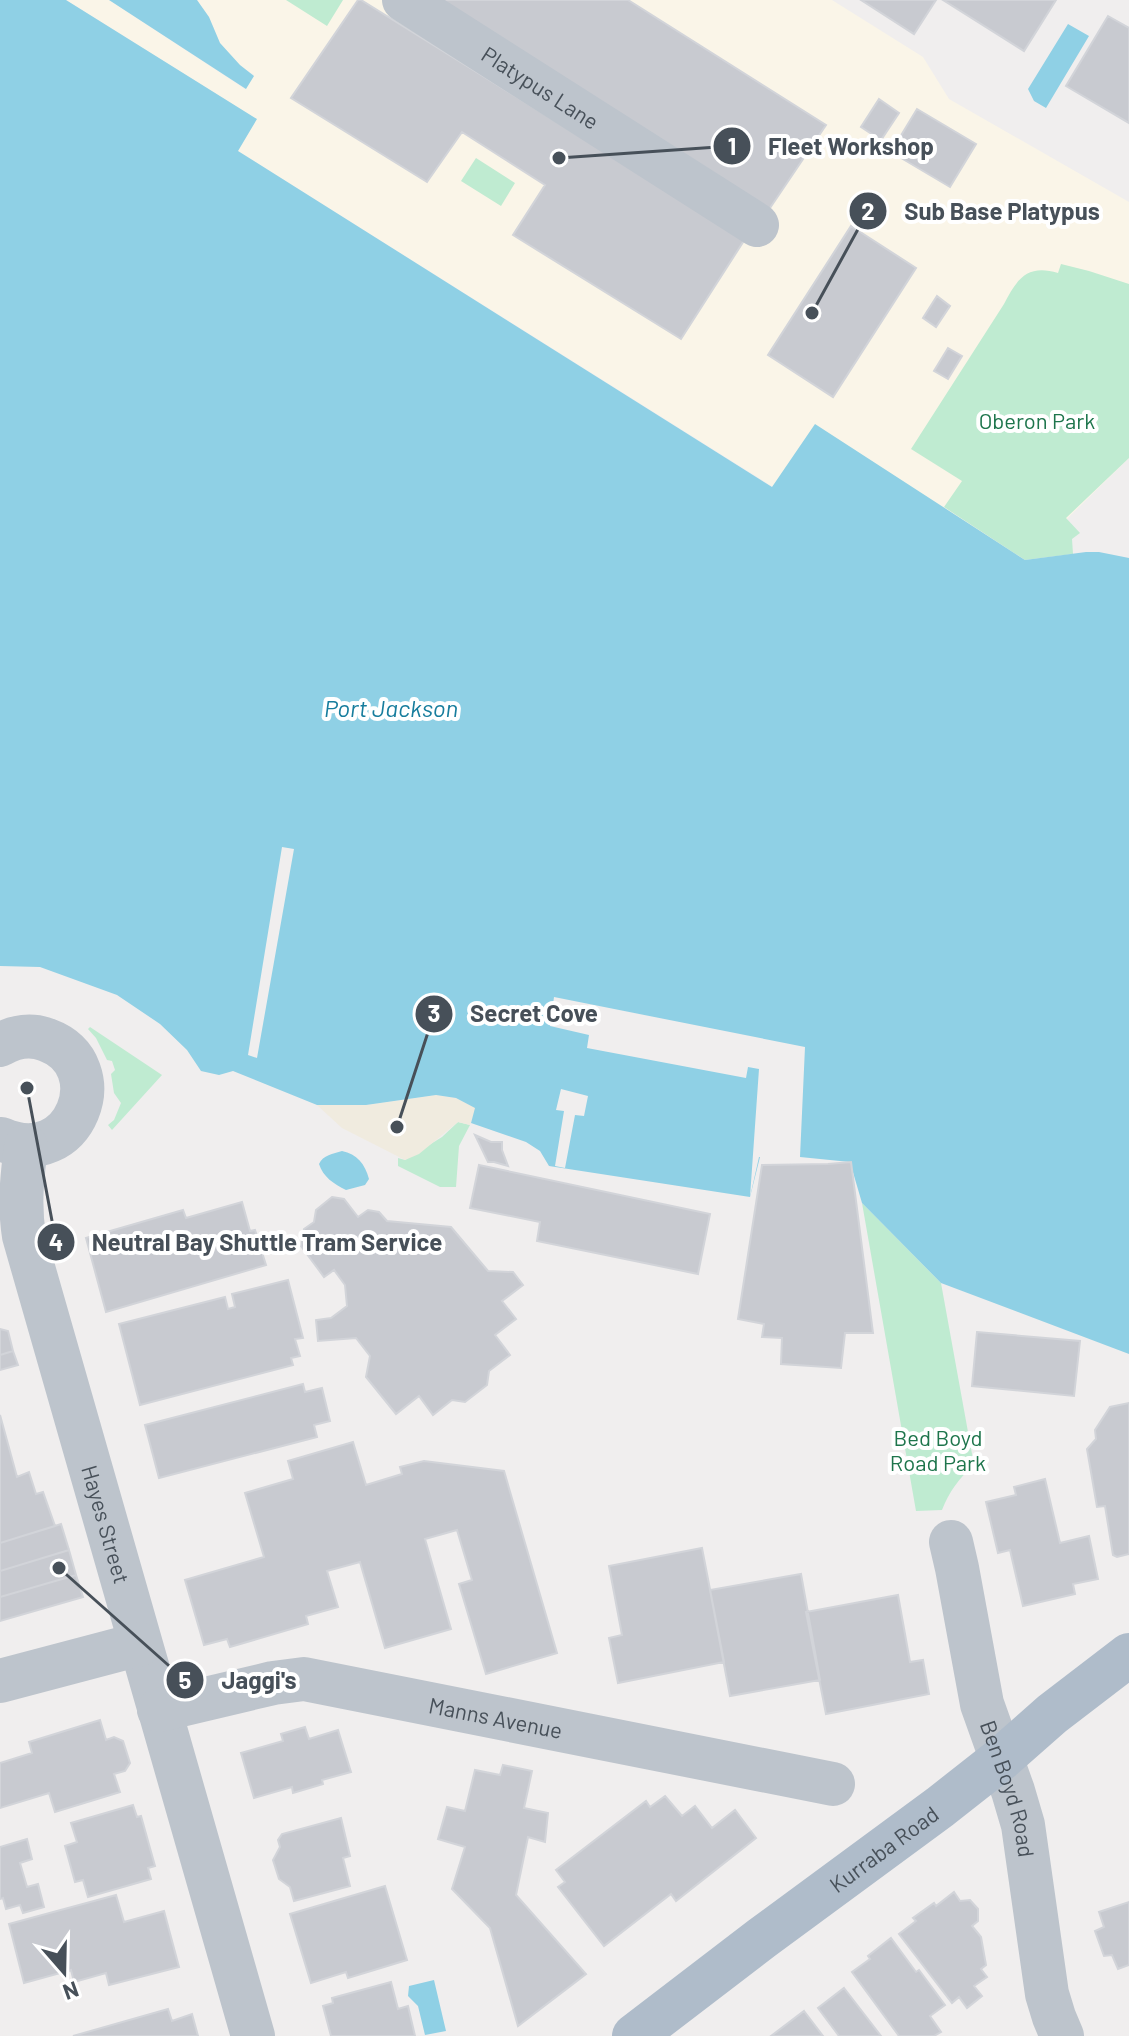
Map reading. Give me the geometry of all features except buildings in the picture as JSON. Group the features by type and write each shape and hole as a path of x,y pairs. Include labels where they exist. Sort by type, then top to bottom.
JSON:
{"main road":[{"name":"Kurraba Road","path":"634,2036 909,1831 1129,1655"}],"street":[{"name":"Platypus Lane","path":"404,0 757,225"},
{"name":"Hayes Street","path":"0,1045 7,1040 23,1037 39,1037 54,1043 67,1052 82,1080 80,1108 65,1131 41,1144 13,1142 21,1186 24,1236 253,2036"},
{"name":"Ben Boyd Road","path":"951,1542 982,1704 1023,1825 1047,1994 1062,2036"},
{"path":"0,1681 140,1644"},
{"name":"Manns Avenue","path":"159,1710 273,1683 304,1679 833,1784"}],"shaded area":[{"path":"66,0 109,0 245,89 254,75 240,66 220,43 209,17 197,0 832,0 923,57 949,99 1129,202 1129,458 1025,560 794,456 773,487 238,151 256,119"}],"green space":[{"path":"286,0 343,0 327,26"},
{"path":"476,158 515,183 501,206 461,181"},
{"name":"Oberon Park","path":"1061,264 1129,284 1129,458 1066,518 1080,533 1072,539 1073,554 1025,560 944,507 962,481 911,449 1014,287 1031,272 1058,273"},
{"path":"90,1027 162,1075 112,1130 108,1125 114,1120 121,1103 114,1093 111,1074 115,1070 112,1061 107,1060 88,1029"},
{"path":"458,1122 470,1125 459,1146 456,1187 440,1187 398,1166 398,1158 405,1160 442,1137"},
{"name":"Bed Boyd Road Park","path":"862,1203 941,1283 974,1465 955,1486 942,1510 916,1511"}],"sand":[{"path":"436,1095 456,1098 476,1108 470,1125 458,1122 419,1154 405,1160 342,1128 317,1105 366,1105"}],"water":[{"name":"Port Jackson","path":"0,0 66,0 257,119 238,151 772,487 815,424 1025,560 1086,552 1129,558 1129,1354 941,1283 862,1203 850,1162 760,1157 750,1197 549,1166 540,1151 526,1142 471,1123 475,1108 456,1098 436,1095 366,1105 317,1105 233,1071 219,1075 201,1071 187,1050 160,1024 117,995 40,967 0,966"},
{"path":"109,0 197,0 209,17 220,43 254,76 246,89"},
{"path":"1068,24 1089,36 1046,108 1034,101 1028,89"},
{"path":"342,1151 363,1164 369,1179 365,1185 346,1190 323,1173 319,1164 321,1161"},
{"path":"434,1980 446,2031 425,2035 418,2006 408,1996 409,1986"}],"pier":[{"path":"282,847 294,849 257,1058 248,1055"},
{"path":"554,997 805,1047 800,1157 759,1157 750,1197 759,1069 748,1067 746,1078 587,1048 589,1035 550,1026"},
{"path":"561,1089 588,1096 584,1116 575,1115 565,1168 555,1166 564,1111 556,1110"}],"place":[{"name":"Fleet Workshop","path":"559,158"},
{"name":"Sub Base Platypus","path":"812,313"},
{"name":"Neutral Bay Shuttle Tram Service","path":"27,1088"},
{"name":"Secret Cove","path":"397,1127"},
{"name":"Jaggi's","path":"59,1568"}]}
